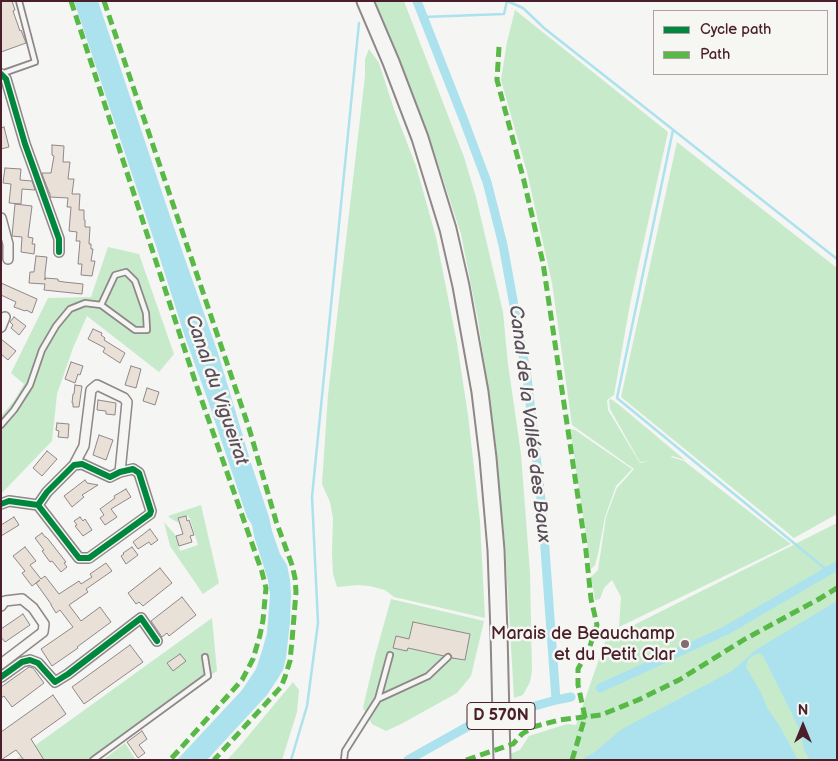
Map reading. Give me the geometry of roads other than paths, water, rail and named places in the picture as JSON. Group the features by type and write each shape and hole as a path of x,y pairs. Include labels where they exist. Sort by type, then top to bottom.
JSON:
{"main road":[{"name":"D 570N","path":"365,1 420,138 448,229 462,286 474,354 488,458 496,550 502,757"}],"street":[{"path":"1,74 6,79 25,144 59,239 59,252"},
{"path":"1,218 8,244 8,258"},
{"path":"1,327 4,317"},
{"path":"38,505 46,492 74,465 84,446 91,390 97,385 124,398 127,402 120,472"},
{"path":"1,504 9,501 38,505 79,558 89,558 150,514 151,511 139,473 133,470 120,472 110,477 82,464 74,465"},
{"path":"1,606 5,601 22,599 33,608 44,624 43,632 1,664"},
{"path":"1,677 22,662 30,660 38,663 55,682 141,618 157,641"}],"lane":[{"path":"1,74 35,62 19,1"},
{"path":"1,425 14,410 30,385 42,350 56,326 70,309 85,303 101,305 135,330 147,330 146,313 135,281 126,272 115,275 101,305"},
{"path":"344,760 345,751 378,699 390,655"},
{"path":"94,760 208,676 205,657"},
{"path":"378,699 428,676 448,657"}],"water":[{"name":"Canal du Vigueirat","path":"74,1 98,1 218,353 272,531 280,554 287,565 290,580 290,622 283,670 267,695 207,760 177,760 242,690 256,669 267,633 270,595 268,580 252,525 247,517 185,337"},
{"path":"837,601 837,760 810,760 804,750 801,733 794,718 763,656 758,653 748,659 746,667 798,760 581,760 595,752 622,729 732,671 757,649"}],"waterway":[{"name":"Canal de la Vallée des Baux","path":"408,760 474,723 556,700 542,508 527,377 503,245 487,182 417,1"},
{"path":"507,1 523,8 544,28 837,259"},
{"path":"423,17 504,14 507,1"},
{"path":"291,760 307,706 318,623 312,497 359,23"},
{"path":"673,130 617,398 828,571"},
{"path":"600,688 725,631 837,566"},
{"path":"556,700 571,697"}],"place":[{"name":"Marais de Beauchamp et du Petit Clar","path":"685,644"}]}
